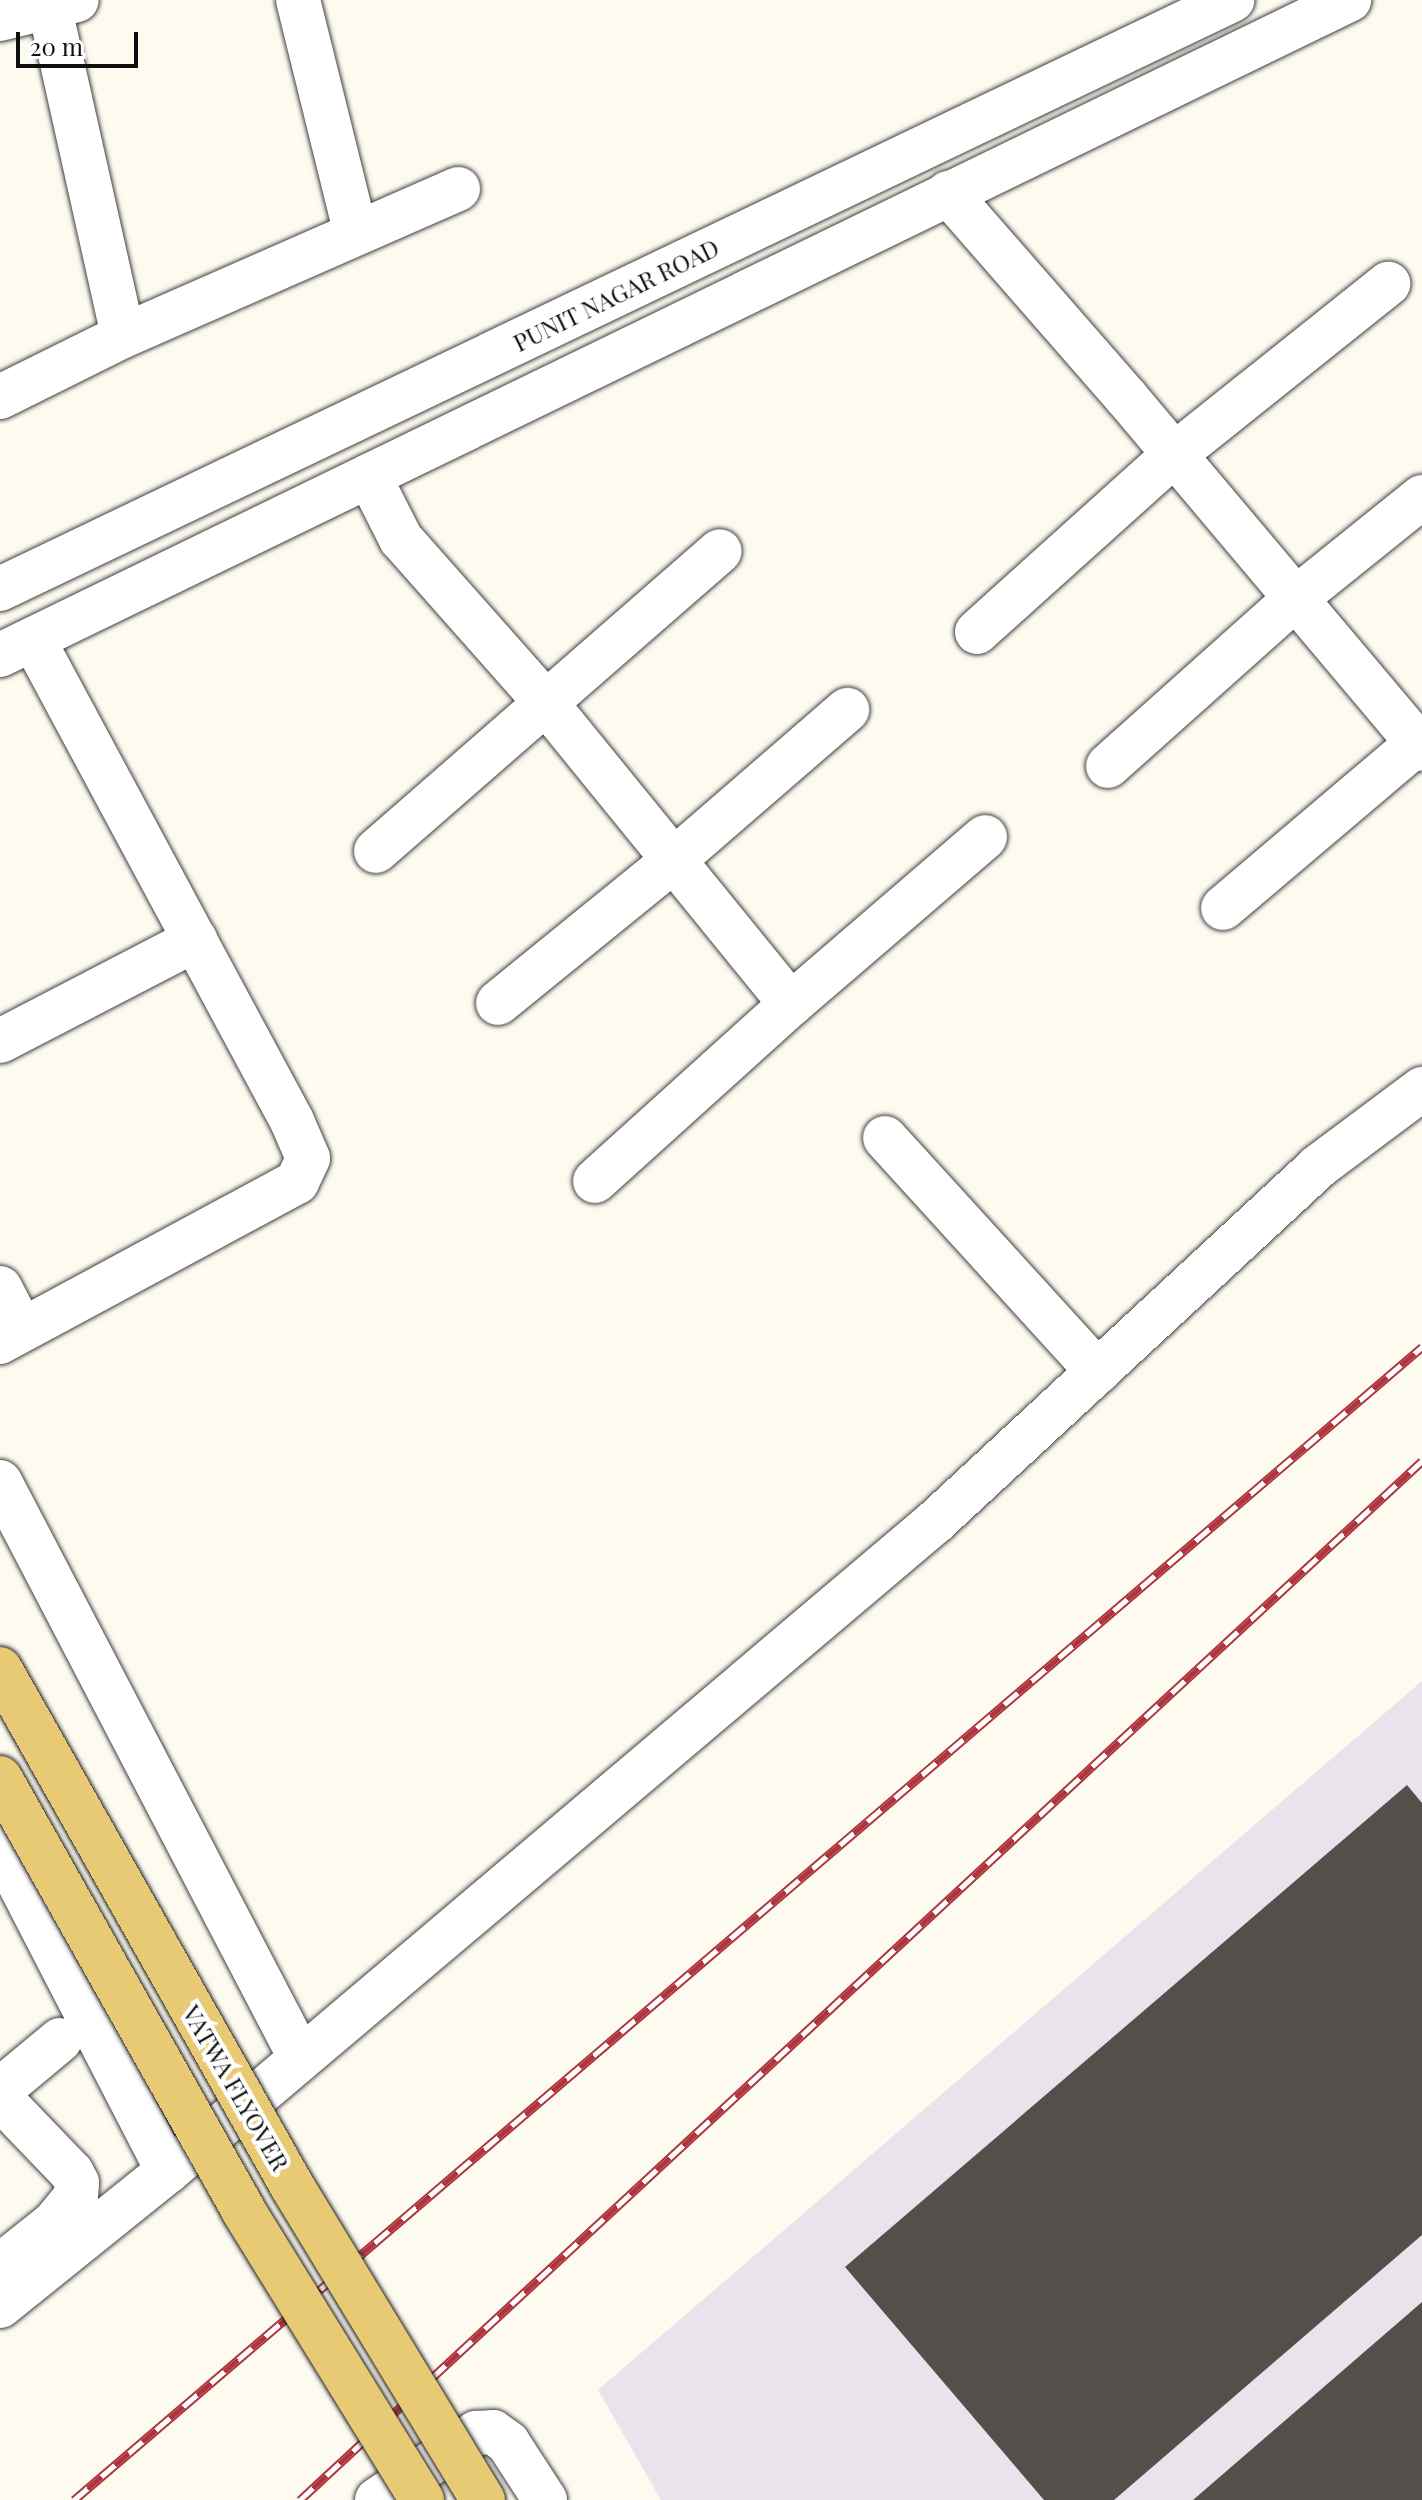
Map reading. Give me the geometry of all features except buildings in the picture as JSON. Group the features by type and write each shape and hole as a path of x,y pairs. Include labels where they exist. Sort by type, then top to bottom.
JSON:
{"main road":[{"name":"VATWA FLYOVER","path":"0,1669 292,2186 483,2500"},
{"path":"0,1778 243,2210 422,2500"}],"street":[{"path":"298,0 355,231"},
{"name":"PUNIT NAGAR ROAD","path":"0,589 1232,0"},
{"path":"0,1288 11,1336 297,1182 308,1158 292,1121 195,940 17,647 1349,0"},
{"path":"0,19 58,2 123,336"},
{"path":"0,397 123,336 355,231 458,189"},
{"path":"948,193 1175,454 1420,744 1223,908"},
{"path":"977,632 1175,454 1388,284"},
{"path":"369,476 401,539 546,703 791,1004"},
{"path":"1108,766 1295,599 1422,497"},
{"path":"376,851 720,551"},
{"path":"498,1003 675,859 847,710"},
{"path":"595,1181 791,1004 985,837"},
{"path":"0,1041 195,940"},
{"path":"0,2306 168,2171 935,1522 1319,1166 1422,1089"},
{"path":"885,1138 1098,1372"},
{"path":"0,1482 300,2057"},
{"path":"0,1846 11,1893 168,2171"},
{"path":"0,2090 60,2040"},
{"path":"0,2098 72,2173 77,2183 76,2196 54,2223 0,2266"},
{"path":"379,2499 476,2433 493,2432 508,2443 545,2500"}],"shaded area":[{"path":"1422,1681 1422,2500 661,2500 598,2390"}],"railway":[{"path":"74,2500 1422,1347"},
{"path":"300,2500 1422,1461"}]}
